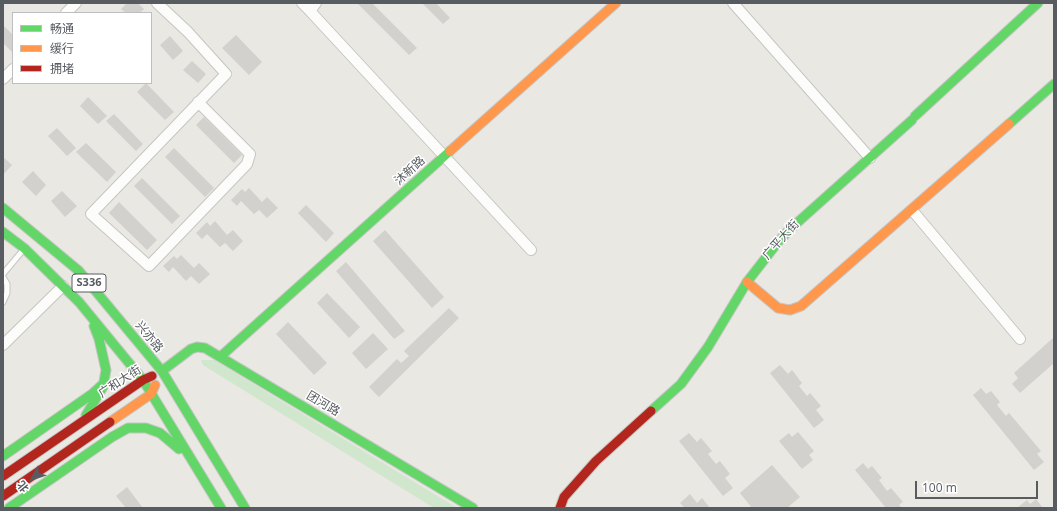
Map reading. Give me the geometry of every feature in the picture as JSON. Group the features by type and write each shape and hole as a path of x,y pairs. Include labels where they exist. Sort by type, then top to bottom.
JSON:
{"street":[{"path":"67,12 76,3"},
{"path":"157,3 188,32 226,74 198,102 91,214 149,266 247,164 250,154 198,102"},
{"path":"302,3 313,7 444,156 531,250"},
{"path":"732,3 870,158"},
{"name":"广平大街","path":"560,508 564,497 596,461 682,384 708,347 747,282 766,256 789,230 914,118 1038,3"},
{"name":"沐新路","path":"220,357 612,4"},
{"path":"3,79 12,69"},
{"path":"747,282 778,308 790,310 801,306 1054,84"},
{"name":"兴亦路","path":"3,208 79,271 162,371 245,508"},
{"path":"912,210 1020,339"},
{"name":"S336","path":"3,232 24,248 88,312 142,380 221,508"},
{"path":"3,345 63,286"},
{"path":"78,424 93,406 104,383 106,370 99,339 88,312"},
{"name":"团河路","path":"162,371 191,349 197,346 205,348 473,508"},
{"name":"广和大街","path":"3,476 142,380 162,371"},
{"name":"广和大街","path":"3,496 151,394 162,371"},
{"path":"3,456 92,394 104,383"},
{"path":"9,508 112,437 128,428 146,428 160,433 191,461"}],"lane":[{"path":"3,274 24,248"},
{"path":"3,277 7,284 7,292 3,302"}],"green space":[{"path":"201,360 214,360 457,508 434,508 203,365"}],"building":[{"path":"127,3 138,3 144,9 141,12 125,12 121,9"},
{"path":"357,3 372,3 417,48 409,55"},
{"path":"422,3 436,3 450,18 443,24"},
{"path":"3,25 12,34 12,52 3,43"},
{"path":"236,35 262,62 249,75 222,48"},
{"path":"170,36 183,51 173,60 160,45"},
{"path":"192,61 206,74 198,83 183,70"},
{"path":"145,84 147,84 174,112 165,120 137,92"},
{"path":"88,97 107,116 98,124 80,106"},
{"path":"114,114 143,144 136,151 106,121"},
{"path":"204,117 242,155 234,163 196,125"},
{"path":"57,128 76,148 67,156 48,136"},
{"path":"86,143 116,172 107,182 76,152"},
{"path":"174,148 214,188 205,197 165,157"},
{"path":"3,157 12,165 3,175"},
{"path":"33,171 46,185 36,196 22,182"},
{"path":"142,178 180,216 172,224 134,186"},
{"path":"249,188 262,202 267,197 278,208 267,218 259,210 254,214 241,201 237,206 231,200 242,189 245,192"},
{"path":"62,191 77,206 65,217 51,201"},
{"path":"119,202 157,240 147,250 109,213"},
{"path":"306,205 334,233 326,242 298,213"},
{"path":"215,221 227,235 233,230 243,241 233,251 225,243 220,247 207,234 202,239 196,233 207,222 210,226"},
{"path":"385,230 444,297 432,308 373,241"},
{"path":"181,255 194,268 199,263 210,274 199,284 191,276 186,281 173,267 169,272 163,266 174,256 177,259"},
{"path":"346,262 405,331 394,339 336,271"},
{"path":"327,293 360,327 349,338 317,303"},
{"path":"449,308 459,318 379,397 369,387 397,359 401,363 409,356 404,351"},
{"path":"288,322 327,363 314,375 276,334"},
{"path":"373,333 388,349 366,369 352,353"},
{"path":"1054,337 1054,363 1020,393 1012,384 1018,378 1014,373"},
{"path":"780,365 788,374 792,370 802,383 799,386 807,396 810,393 821,406 816,410 824,420 814,428 770,373"},
{"path":"981,388 986,394 991,391 1000,402 997,405 1006,416 1009,413 1041,451 1037,454 1044,462 1034,470 973,395"},
{"path":"798,432 814,451 809,455 813,460 802,469 779,441 789,433 792,437"},
{"path":"689,433 697,442 701,438 712,451 708,454 716,464 720,461 730,474 725,478 733,488 723,496 679,441"},
{"path":"863,463 868,469 872,466 882,478 879,480 887,491 891,488 903,502 899,505 902,508 886,508 855,470"},
{"path":"772,465 800,497 787,508 752,508 740,493"},
{"path":"127,487 143,508 126,508 116,496"},
{"path":"690,494 697,503 702,498 710,508 685,508 680,503"},
{"path":"1036,499 1043,508 1017,508 1027,500 1030,504"}],"traffic: fast":[{"path":"915,116 1038,3"},
{"path":"1009,124 1054,84"},
{"path":"651,411 681,384 708,347 747,282 778,242 789,230 912,120"},
{"path":"220,357 450,151"},
{"path":"3,208 79,271 162,371 245,508"},
{"path":"3,232 24,248 79,302 143,380 221,508"},
{"path":"86,415 103,387 106,370 99,339 94,326"},
{"path":"162,371 191,349 197,347 205,348 473,508"},
{"path":"3,456 92,394 104,383"},
{"path":"9,508 112,437 128,428 146,428 160,433 179,449"}],"traffic: slow":[{"path":"450,151 616,3"},
{"path":"747,282 778,308 790,310 801,306 1009,124"},
{"path":"110,422 151,394 155,385"}],"traffic: jam":[{"path":"3,476 143,380 152,376"},
{"path":"560,508 564,497 596,461 651,411"},
{"path":"3,496 110,422"}]}
